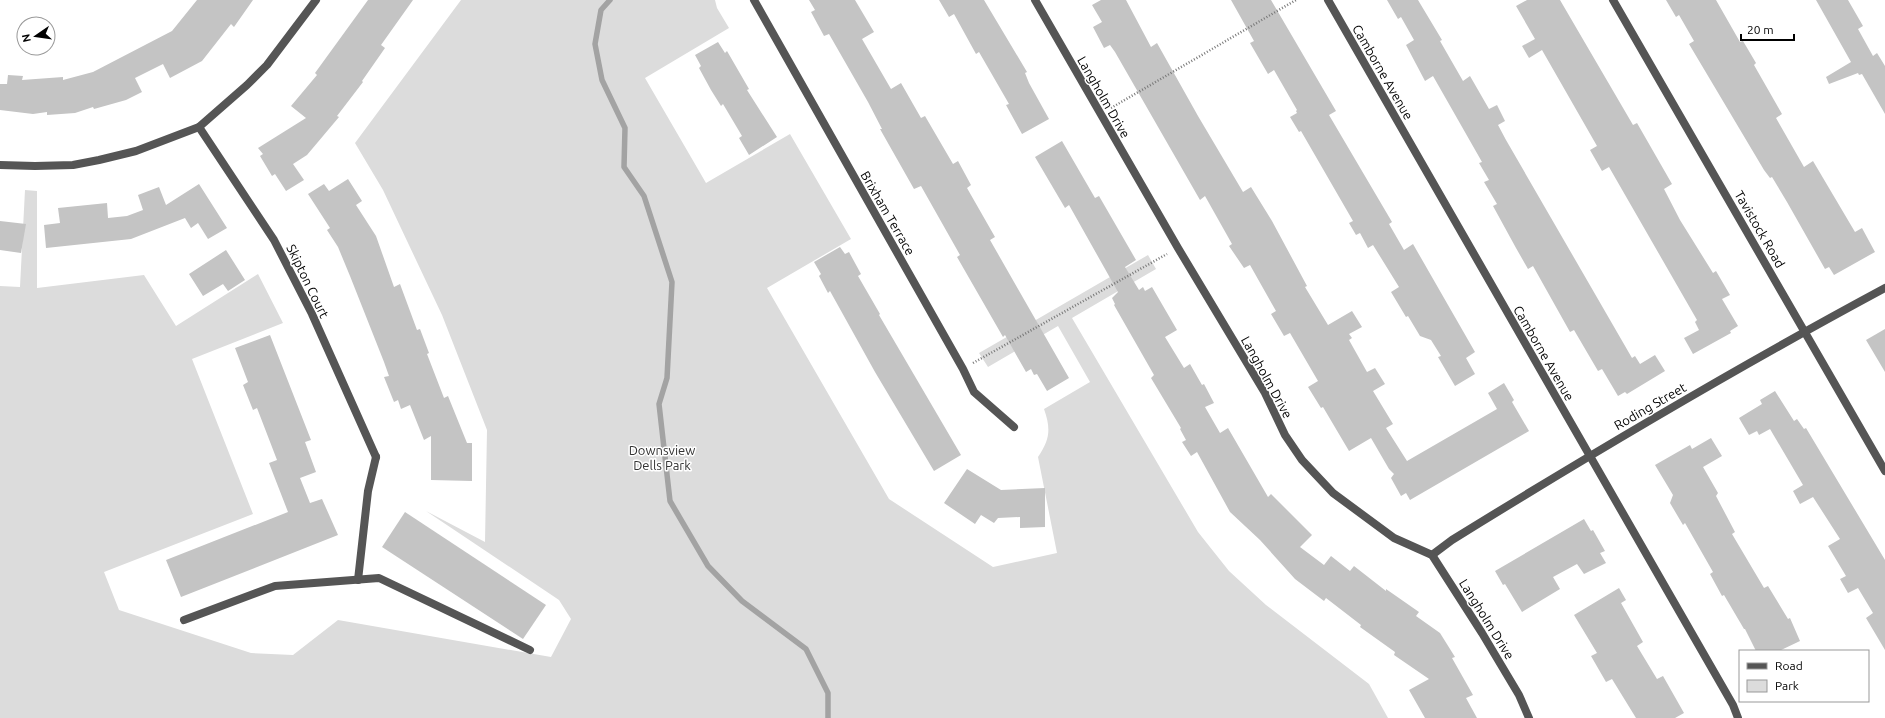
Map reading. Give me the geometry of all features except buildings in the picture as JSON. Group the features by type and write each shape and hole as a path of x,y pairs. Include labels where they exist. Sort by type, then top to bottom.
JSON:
{"street":[{"path":"0,165 73,165 136,151 199,127 247,85 267,65 316,0"},
{"name":"Brixham Terrace","path":"754,0 963,369 974,392 1014,427"},
{"name":"Langholm Drive","path":"1035,0 1178,248 1265,392 1285,435 1302,460 1333,493 1394,538 1432,555 1482,632 1519,695 1529,718"},
{"name":"Camborne Avenue","path":"1328,0 1733,705 1738,718"},
{"name":"Tavistock Road","path":"1613,0 1885,471"},
{"name":"Skipton Court","path":"199,127 274,240 312,314 376,457 368,491 358,580"},
{"name":"Roding Street","path":"1432,555 1452,540 1590,455 1805,331 1885,288"},
{"path":"184,620 275,586 379,578 530,650"}],"path":[{"path":"1100,114 1296,0"},
{"path":"963,369 1178,248"}],"green space":[{"name":"Downsview Dells Park","path":"461,0 715,0 717,8 729,28 645,78 706,183 790,134 851,239 767,288 889,499 993,567 1057,553 1038,457 1045,445 1048,434 1048,422 1044,409 1090,382 1058,326 988,367 979,353 1148,255 1156,269 1072,318 1198,532 1229,571 1266,605 1369,684 1388,718 0,718 0,286 20,287 25,190 37,191 37,288 144,275 176,326 258,274 283,323 192,359 253,514 104,572 119,610 251,653 293,655 338,620 551,657 571,619 559,600 426,511 485,542 487,430 442,315 383,190 355,143"}],"waterway":[{"path":"610,0 601,10 595,44 602,80 625,128 624,167 644,196 672,282 667,378 659,404 670,501 708,566 742,601 806,649 828,693 828,718"}]}
